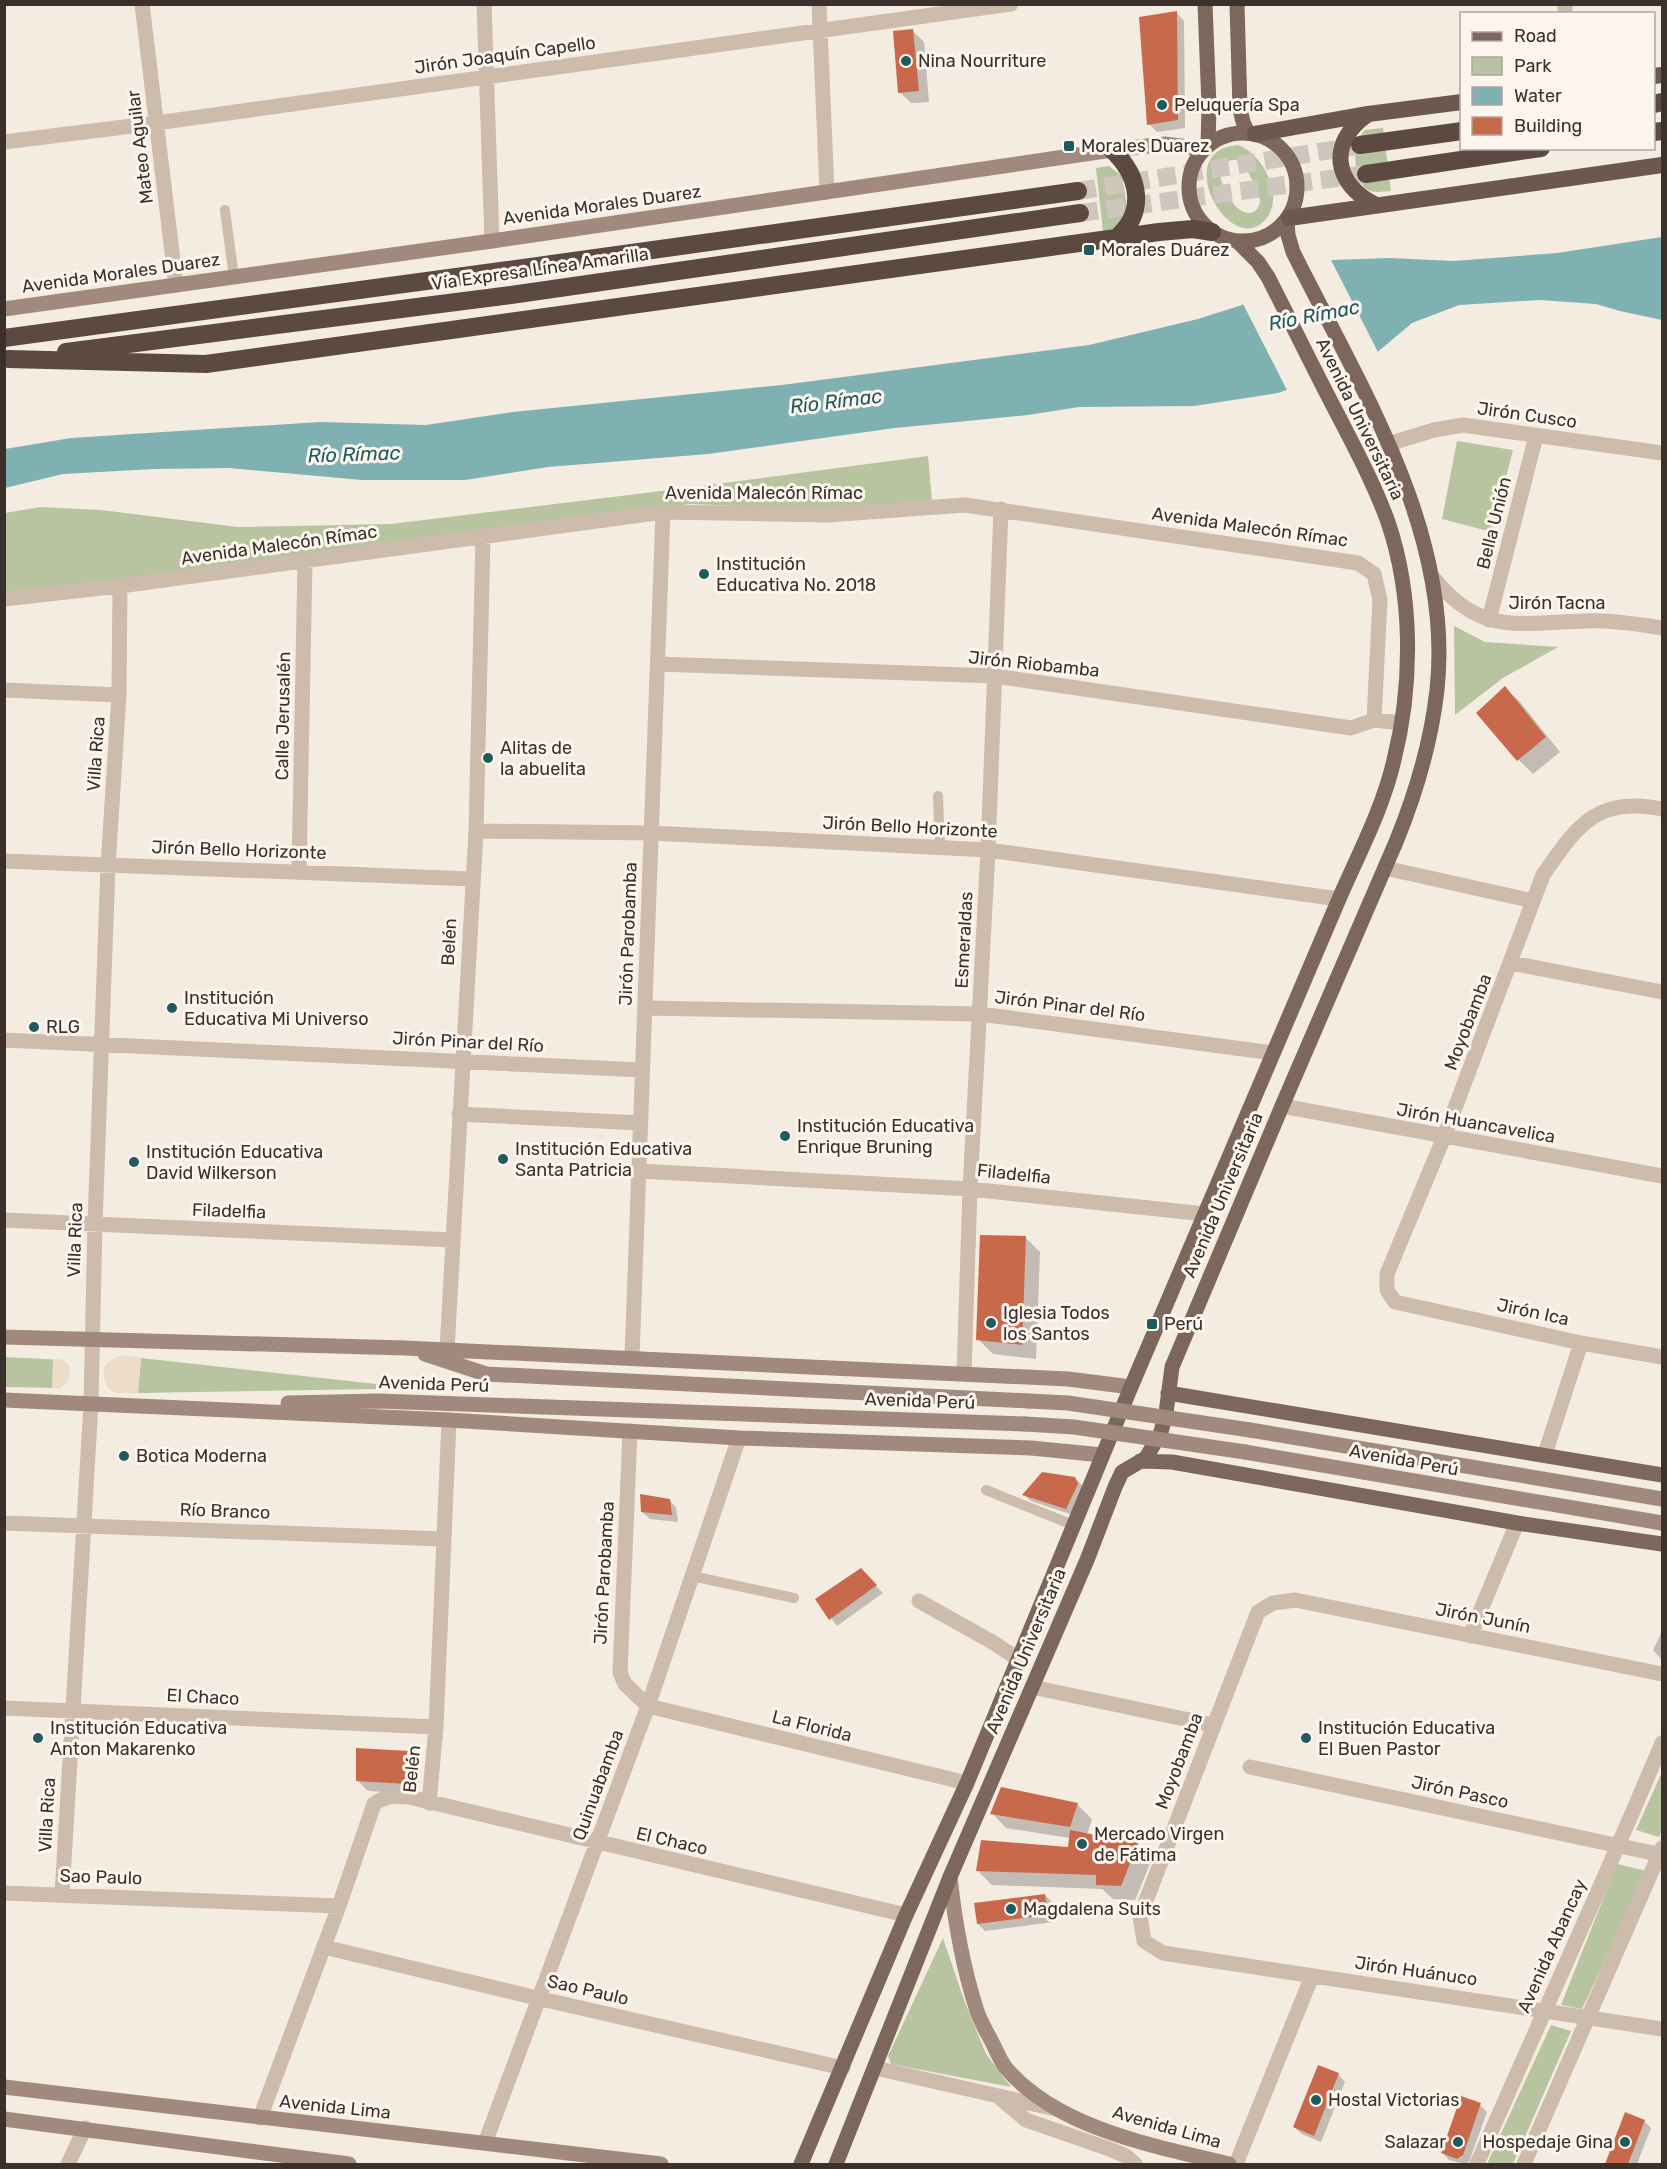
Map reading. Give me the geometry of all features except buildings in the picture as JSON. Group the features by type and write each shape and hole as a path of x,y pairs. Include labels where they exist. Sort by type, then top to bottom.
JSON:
{"highway":[{"path":"1252,134 1368,114 1460,102"},
{"path":"1368,114 1347,134 1342,148 1341,162 1344,177 1352,189 1363,199 1376,205"},
{"path":"1360,145 1460,131"},
{"path":"1112,150 1129,169 1136,193 1132,218 1126,230 1115,239"},
{"path":"1366,174 1528,150"},
{"path":"1288,219 1662,165"},
{"name":"Vía Expresa Línea Amarilla","path":"4,338 1078,191"},
{"name":"Vía Expresa Línea Amarilla","path":"6,359 511,296 1080,213"},
{"path":"6,359 206,364 1115,239 1193,230 1212,232"}],"main road":[{"path":"1205,4 1209,106 1206,147"},
{"path":"1237,4 1240,109 1252,134"},
{"path":"1252,134 1279,146 1288,155 1298,180 1298,193 1295,206 1288,219 1277,230 1252,241 1238,242 1225,239 1202,223 1194,212 1188,186 1196,160 1206,147 1227,135 1252,134"},
{"name":"Avenida Morales Duarez","path":"4,309 492,241 1112,150 1165,144 1206,147"},
{"name":"Avenida Universitaria","path":"836,2164 950,1877 1087,1560 1115,1487 1122,1472 1140,1461 1150,1451 1161,1432 1172,1367 1414,798 1429,741 1437,688 1438,637 1432,576 1417,518 1371,406 1298,262 1288,235 1288,219"},
{"name":"Avenida Universitaria","path":"801,2164 906,1915 967,1784 1102,1455 1385,793 1395,759 1407,688 1408,638 1403,584 1388,523 1363,463 1268,277 1258,261 1238,242"},
{"name":"Avenida Perú","path":"4,1337 632,1357 1068,1379 1131,1387"},
{"name":"Avenida Perú","path":"405,1348 486,1374 1068,1403 1250,1430 1662,1499"},
{"name":"Avenida Perú","path":"1168,1393 1662,1475"},
{"name":"Avenida Perú","path":"4,1400 449,1420 739,1438 1031,1448 1102,1455"},
{"name":"Avenida Perú","path":"168,1407 378,1401 1074,1427 1245,1452 1662,1523"},
{"path":"1140,1461 1172,1462 1517,1523 1662,1544"},
{"name":"Avenida Lima","path":"950,1877 957,1936 978,2013 1005,2067 1032,2092 1061,2111 1096,2127 1139,2142 1229,2164"},
{"name":"Avenida Lima","path":"4,2087 661,2164"},
{"path":"4,2119 349,2164"}],"street":[{"name":"Mateo Aguilar","path":"142,4 176,285"},
{"path":"484,4 492,241"},
{"path":"819,4 827,192"},
{"name":"Jirón Joaquín Capello","path":"4,142 156,123 1011,4"},
{"name":"Jirón Cusco","path":"1388,444 1434,430 1463,425 1662,453"},
{"name":"Bella Unión","path":"1489,620 1536,436"},
{"name":"Avenida Malecón Rímac","path":"4,599 120,586 663,512 827,514 965,505 1358,562 1374,574 1380,600 1374,720"},
{"name":"Esmeraldas","path":"964,1373 970,1189 988,850 1000,510"},
{"name":"Jirón Parobamba","path":"632,1357 663,512"},
{"name":"Belén","path":"447,1350 476,831 483,537"},
{"name":"Calle Jerusalén","path":"299,871 305,561"},
{"name":"Jirón Tacna","path":"1432,576 1460,604 1489,620 1528,624 1587,621 1662,628"},
{"name":"Villa Rica","path":"62,1895 91,1404 94,1224 108,866 120,695 120,586"},
{"name":"Jirón Riobamba","path":"658,664 995,676 1351,728 1374,720 1401,723"},
{"path":"4,690 120,695"},
{"name":"Moyobamba","path":"1395,1302 1387,1290 1387,1274 1444,1137 1543,875 1569,837 1590,819 1614,807 1644,805 1662,809"},
{"name":"Jirón Bello Horizonte","path":"476,831 651,833 988,850 1339,899"},
{"name":"Jirón Bello Horizonte","path":"4,861 472,879"},
{"path":"1385,868 1533,901"},
{"path":"1511,963 1662,992"},
{"name":"Jirón Pinar del Río","path":"645,1008 980,1014 1273,1053"},
{"name":"Jirón Pinar del Río","path":"4,1040 642,1070"},
{"name":"Jirón Huancavelica","path":"1282,1106 1662,1176"},
{"path":"459,1114 641,1124"},
{"name":"Filadelfia","path":"639,1171 970,1189 1205,1214"},
{"name":"Filadelfia","path":"4,1220 453,1240"},
{"name":"Jirón Ica","path":"1395,1302 1662,1357"},
{"path":"1545,1454 1581,1342"},
{"name":"Belén","path":"260,2118 339,1906 374,1804 382,1798 393,1796 429,1803 436,1727 449,1420"},
{"name":"Jirón Parobamba","path":"630,1431 620,1673 625,1684 648,1706"},
{"name":"Quinuabamba","path":"484,2143 648,1706 739,1438"},
{"name":"Río Branco","path":"4,1523 444,1539"},
{"path":"1470,1636 1517,1523"},
{"name":"Moyobamba","path":"1163,1953 1144,1941 1140,1916 1258,1612 1273,1603 1295,1600"},
{"name":"Jirón Junín","path":"1295,1600 1662,1674"},
{"path":"918,1601 1018,1659"},
{"path":"1032,1687 1213,1725"},
{"name":"La Florida","path":"648,1706 967,1784"},
{"name":"El Chaco","path":"4,1708 436,1727"},
{"name":"Avenida Abancay","path":"1478,2164 1544,2010 1619,1847 1662,1743"},
{"name":"Jirón Pasco","path":"1250,1767 1619,1847 1661,1852"},
{"name":"El Chaco","path":"429,1803 906,1915"},
{"path":"1524,2164 1661,1852"},
{"name":"Sao Paulo","path":"4,1893 339,1906"},
{"name":"Sao Paulo","path":"324,1947 843,2068"},
{"name":"Jirón Huánuco","path":"1163,1953 1662,2029"},
{"path":"1236,2164 1312,1976"},
{"name":"Avenida Lima","path":"875,2068 1061,2111"},
{"name":"Avenida Lima","path":"999,2097 1026,2120 1112,2150 1126,2156 1135,2164"},
{"path":"68,2164 85,2128"}],"lane":[{"path":"225,210 234,277"},
{"path":"938,796 940,848"},
{"path":"986,1490 1073,1525"},
{"path":"692,1576 794,1598"}],"green space":[{"path":"1383,128 1391,191 1373,192 1365,188 1358,177 1355,142 1365,130"},
{"path":"1238,145 1255,157 1263,166 1268,177 1272,188 1271,211 1265,220 1251,228 1236,225 1223,215 1212,199 1207,181 1208,164 1218,151","holes":["1236,160 1241,163 1258,193 1260,202 1258,208 1251,213 1238,209 1224,186 1220,170 1229,161"]},
{"path":"1109,166 1122,176 1126,216 1115,229 1103,231 1096,168"},
{"path":"1457,441 1513,450 1492,532 1442,519"},
{"path":"928,456 932,501 809,509 690,504 116,580 5,592 5,513 40,507 101,510 238,527 391,524"},
{"path":"1454,626 1485,642 1558,647 1503,678 1455,715"},
{"path":"5,1357 62,1360 68,1365 69,1379 60,1388 5,1387"},
{"path":"141,1358 376,1384 376,1389 138,1393"},
{"path":"1662,1772 1662,1830 1659,1837 1636,1830"},
{"path":"1617,1864 1647,1871 1582,2009 1561,2005"},
{"path":"943,1938 964,2000 986,2054 1011,2087 891,2064 888,2056"},
{"path":"1551,2025 1571,2031 1513,2164 1487,2164"}],"shaded area":[{"path":"121,1355 141,1358 138,1393 116,1393 109,1389 104,1378 104,1368 108,1362"},
{"path":"53,1359 62,1360 68,1365 70,1372 69,1379 60,1388 52,1388"}],"water":[{"name":"Río Rímac","path":"1662,237 1662,320 1596,304 1540,300 1459,305 1412,323 1368,360 1278,393 1194,406 1079,407 1028,415 895,428 708,454 548,467 465,480 362,480 229,468 154,469 63,474 5,488 5,449 71,438 320,422 426,425 513,412 782,385 1089,345 1198,319 1242,305 1332,260 1389,258 1454,261 1557,253"}],"pier":[{"path":"1330,258 1379,354 1369,363 1288,392 1242,302"}],"tunnel":[{"path":"1078,191 1356,146"},
{"path":"1080,213 1366,174"}],"place":[{"name":"Nina Nourriture","path":"906,61"},
{"name":"Peluquería Spa","path":"1162,105"},
{"name":"Morales Duarez","path":"1069,146"},
{"name":"Morales Duárez","path":"1089,250"},
{"name":"Institución Educativa No. 2018","path":"704,574"},
{"name":"Alitas de la abuelita","path":"488,758"},
{"name":"Institución Educativa Mi Universo","path":"172,1008"},
{"name":"RLG","path":"34,1027"},
{"name":"Institución Educativa Enrique Bruning","path":"785,1136"},
{"name":"Institución Educativa Santa Patricia","path":"503,1159"},
{"name":"Institución Educativa David Wilkerson","path":"134,1162"},
{"name":"Iglesia Todos los Santos","path":"991,1323"},
{"name":"Perú","path":"1152,1324"},
{"name":"Botica Moderna","path":"124,1456"},
{"name":"Institución Educativa Anton Makarenko","path":"38,1738"},
{"name":"Institución Educativa El Buen Pastor","path":"1306,1738"},
{"name":"Mercado Virgen de Fátima","path":"1082,1844"},
{"name":"Magdalena Suits","path":"1011,1909"},
{"name":"Hostal Victorias","path":"1316,2100"},
{"name":"Salazar","path":"1458,2142"},
{"name":"Hospedaje Gina","path":"1625,2142"}]}
